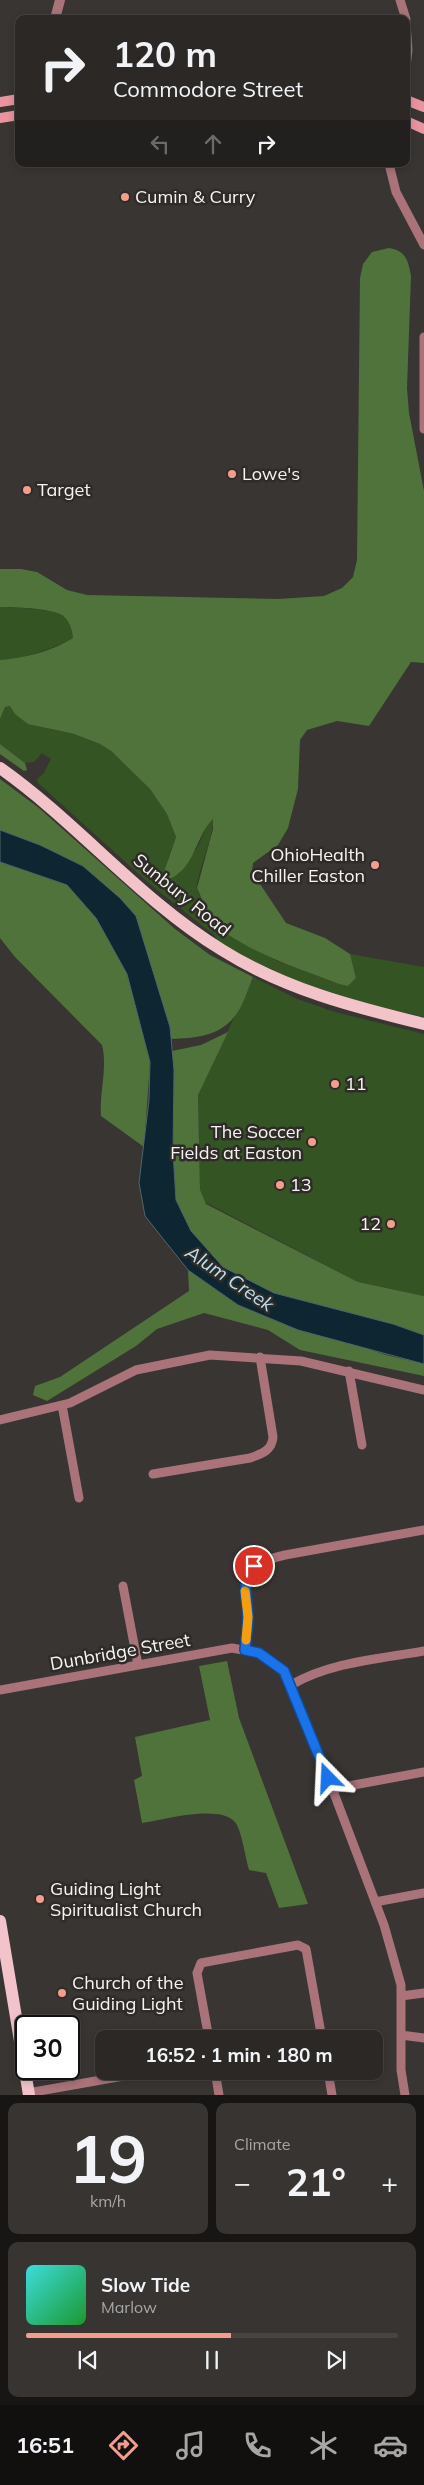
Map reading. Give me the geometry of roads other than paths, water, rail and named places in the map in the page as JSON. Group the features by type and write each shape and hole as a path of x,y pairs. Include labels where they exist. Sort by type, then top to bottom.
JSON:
{"main road":[{"path":"0,102 15,100"},
{"path":"410,102 424,107"},
{"path":"0,118 15,116"},
{"path":"410,124 424,129"},
{"name":"Sunbury Road","path":"0,768 30,789 188,927 223,951 300,990 424,1024"},
{"path":"0,1921 29,2094"}],"street":[{"path":"56,15 60,0"},
{"path":"400,0 404,15"},
{"path":"390,167 396,192 424,245"},
{"path":"424,337 424,429"},
{"path":"0,1420 62,1405 136,1370 155,1364 210,1355 301,1361 349,1370 424,1390"},
{"path":"153,1474 250,1458 265,1452 269,1448 273,1438 260,1357"},
{"path":"349,1370 362,1445"},
{"path":"62,1405 79,1498"},
{"path":"245,1650 248,1617 244,1593 246,1578 254,1566 267,1559 285,1555 424,1530"},
{"path":"123,1586 138,1665"},
{"name":"Dunbridge Street","path":"0,1690 232,1648 259,1653 272,1660 284,1671 375,1902 401,1985 401,2070 405,2095"},
{"path":"291,1685 308,1675 343,1665 424,1651"},
{"path":"332,1789 424,1772"},
{"path":"375,1902 424,1893"},
{"path":"207,2030 197,1973 201,1963 298,1945 306,1949 320,2030"},
{"path":"401,1996 424,1994"},
{"path":"401,2035 424,2038"},
{"path":"29,2094 104,2080"},
{"path":"216,2080 218,2095"},
{"path":"330,2080 332,2095"}],"water":[{"name":"Alum Creek","path":"0,830 40,845 83,866 120,898 136,916 170,1027 174,1070 173,1152 176,1200 191,1231 223,1267 274,1293 393,1324 424,1335 424,1364 298,1330 238,1305 188,1270 145,1216 139,1183 149,1100 150,1062 127,974 96,918 67,885 0,862"}],"place":[{"name":"Cumin & Curry","path":"125,197"},
{"name":"Lowe's","path":"232,474"},
{"name":"Target","path":"27,490"},
{"name":"OhioHealth Chiller Easton","path":"375,865"},
{"name":"11","path":"335,1084"},
{"name":"The Soccer Fields at Easton","path":"312,1142"},
{"name":"13","path":"280,1185"},
{"name":"12","path":"391,1224"},
{"name":"Guiding Light Spiritualist Church","path":"40,1899"},
{"name":"Church of the Guiding Light","path":"62,1993"}]}
